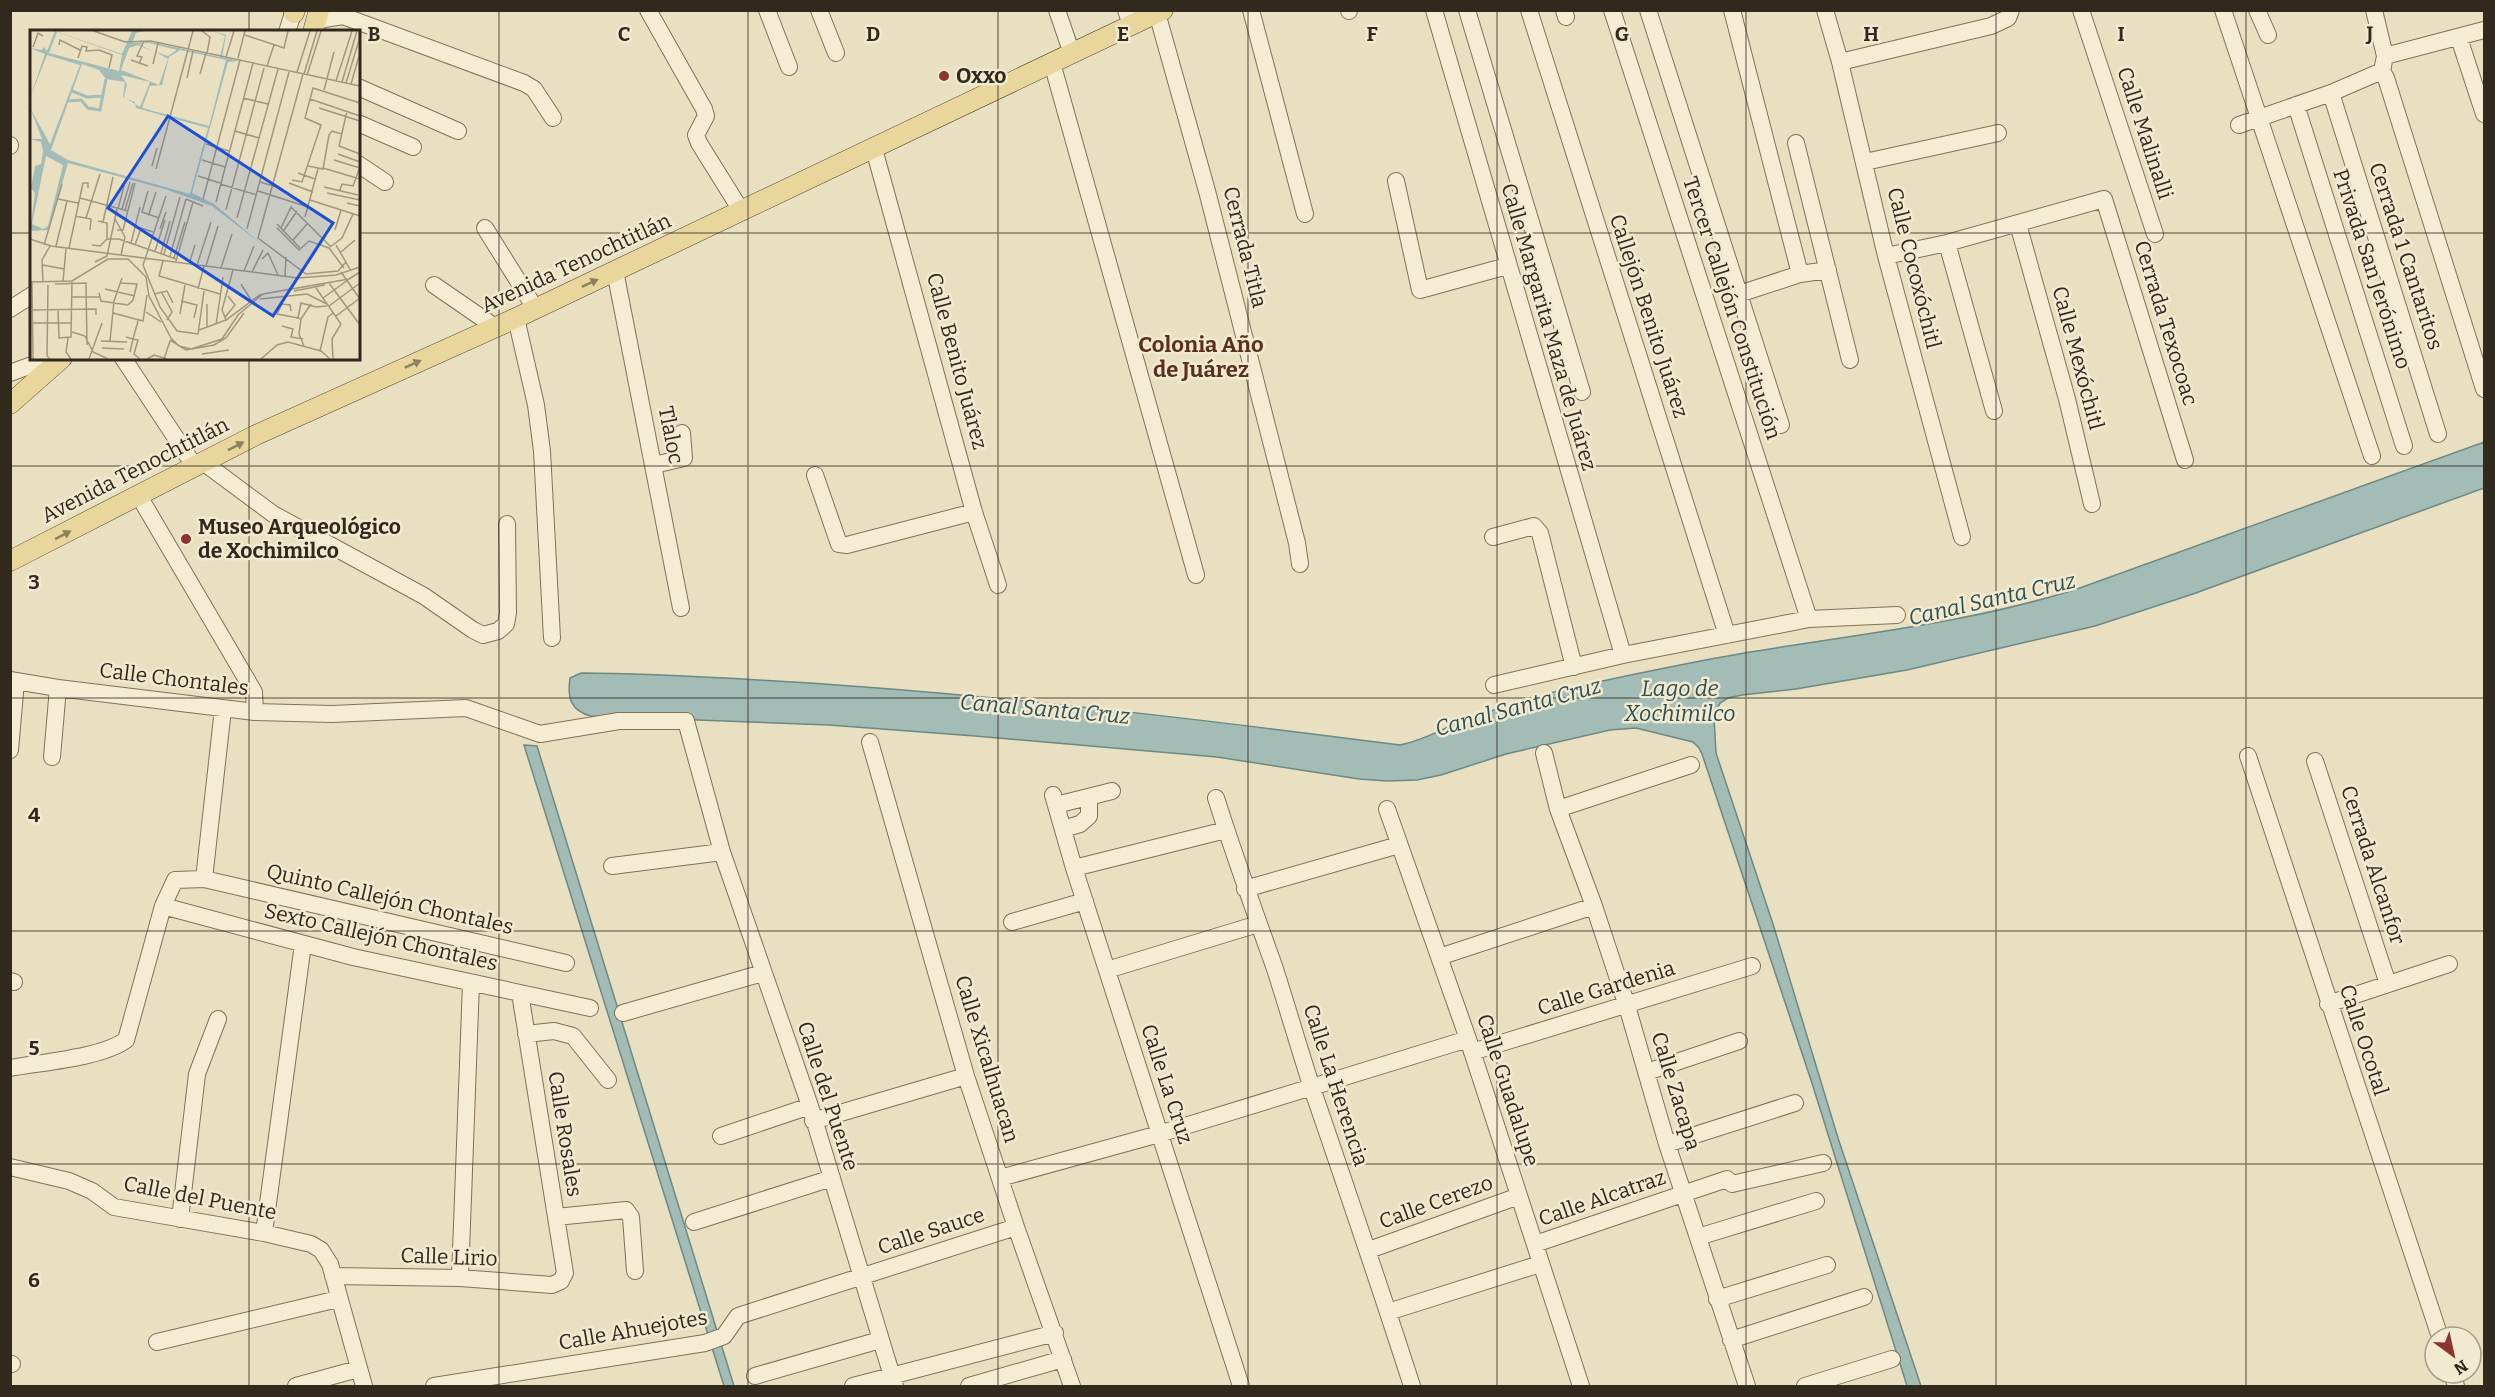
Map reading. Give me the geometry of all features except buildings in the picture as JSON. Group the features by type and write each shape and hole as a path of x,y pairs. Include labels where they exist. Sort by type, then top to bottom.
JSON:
{"main road":[{"name":"Avenida Tenochtitlán","path":"10,561 256,435 516,318 1072,54 1128,18 1160,12"},
{"path":"10,404 60,360"}],"street":[{"path":"648,10 704,109 706,116 696,135 699,143 742,212"},
{"path":"767,10 789,66"},
{"path":"819,10 836,52"},
{"path":"1057,10 1072,54"},
{"path":"1251,10 1305,214"},
{"name":"Calle Margarita Maza de Juárez","path":"1434,10 1623,655"},
{"path":"1467,10 1582,392"},
{"name":"Callejón Benito Juárez","path":"1529,10 1726,635"},
{"name":"Tercer Callejón Constitución","path":"1612,10 1809,619"},
{"path":"1648,10 1781,425"},
{"path":"1732,10 1800,274"},
{"name":"Calle Cocoxóchitl","path":"1825,10 1865,162 1886,256 1962,537"},
{"name":"Calle Malinalli","path":"2082,10 2155,234"},
{"path":"2223,10 2372,456"},
{"path":"2257,10 2268,35"},
{"path":"2374,10 2386,78 2484,389"},
{"name":"Cerrada Titla","path":"1160,12 1297,543 1300,564"},
{"path":"1840,62 1991,26 2009,14"},
{"path":"317,21 342,19 524,82 534,89 553,118"},
{"path":"2239,125 2331,93 2384,64 2484,30"},
{"path":"2459,38 2484,114"},
{"path":"1052,63 1196,575"},
{"path":"360,88 458,131"},
{"name":"Cerrada 1 Cantaritos","path":"2331,93 2438,434"},
{"name":"Privada San Jerónimo","path":"2296,105 2404,446"},
{"path":"360,124 413,147"},
{"path":"1865,162 1998,133"},
{"path":"1796,143 1850,360"},
{"name":"Calle Benito Juárez","path":"874,149 974,512 998,585"},
{"path":"360,165 385,182"},
{"path":"1396,181 1420,290 1508,266"},
{"name":"Cerrada Texocoac","path":"2019,224 2104,199 2185,460"},
{"path":"1886,256 2019,224"},
{"name":"Calle Mexóchitl","path":"2019,224 2067,399 2092,504"},
{"path":"485,228 535,308"},
{"path":"1947,243 1994,411"},
{"path":"1739,294 1800,274 1828,270"},
{"name":"Tlaloc","path":"615,271 681,608"},
{"path":"434,285 495,327"},
{"path":"10,309 30,296"},
{"path":"516,318 536,405 542,452 552,638"},
{"path":"10,372 45,360"},
{"path":"124,360 199,465 273,514 424,596 483,635 498,631 506,624 508,614 507,524"},
{"path":"654,465 684,458 682,433"},
{"path":"815,475 839,544 847,545 974,512"},
{"path":"140,496 254,692 255,712"},
{"path":"1493,537 1534,526 1540,533 1574,667"},
{"path":"1494,686 1623,655 1809,619 1897,615"},
{"path":"10,750 13,681"},
{"name":"Calle Chontales","path":"13,681 255,712 332,714 466,708 540,734 619,721 686,721 713,822"},
{"path":"52,757 58,688"},
{"path":"204,879 223,709"},
{"name":"Calle Xicalhuacan","path":"870,742 966,1076 1072,1386"},
{"name":"Calle Zacapa","path":"1545,753 1558,809 1594,906 1627,1006 1667,1144 1747,1386"},
{"name":"Calle Ocotal","path":"2248,756 2328,1004 2436,1325"},
{"name":"Cerrada Alcanfor","path":"2315,761 2388,984"},
{"path":"1558,809 1691,765"},
{"path":"1063,829 1080,824 1089,816 1089,797 1112,791"},
{"name":"Calle La Cruz","path":"1089,797 1054,800 1241,1386"},
{"name":"Calle La Herencia","path":"1216,798 1369,1250 1412,1386"},
{"name":"Calle Guadalupe","path":"1387,809 1470,1046 1581,1386"},
{"name":"Calle del Puente","path":"713,822 812,1114 893,1380"},
{"path":"1074,868 1226,830"},
{"path":"1245,889 1399,845"},
{"path":"612,866 722,852"},
{"name":"Quinto Callejón Chontales","path":"163,906 175,879 204,879 566,963"},
{"path":"1012,922 1085,901"},
{"path":"10,1068 100,1052 115,1048 126,1040 163,906"},
{"name":"Sexto Callejón Chontales","path":"163,906 303,944 590,1008"},
{"path":"1439,957 1594,906"},
{"path":"1107,970 1258,924"},
{"path":"264,1233 303,944"},
{"path":"2328,1004 2449,964"},
{"name":"Calle Gardenia","path":"1000,1178 1159,1134 1312,1087 1627,1006 1752,966"},
{"path":"623,1014 763,973"},
{"path":"459,1278 471,983"},
{"name":"Calle Rosales","path":"520,993 565,1273 561,1281"},
{"path":"180,1219 197,1074 218,1019"},
{"path":"526,1034 554,1031 573,1036 608,1080"},
{"path":"1647,1072 1739,1041"},
{"path":"721,1136 966,1076"},
{"path":"1667,1144 1795,1103"},
{"name":"Calle Alcatraz","path":"1535,1244 1727,1179 1732,1184 1823,1163"},
{"name":"Calle del Puente","path":"10,1167 69,1181 92,1191 114,1207 264,1233 311,1244 321,1250 333,1276 364,1386"},
{"path":"694,1222 832,1178"},
{"name":"Calle Cerezo","path":"1369,1250 1519,1196"},
{"path":"1698,1237 1816,1201"},
{"path":"556,1217 626,1210 631,1217 635,1271"},
{"name":"Calle Sauce","path":"861,1278 1016,1227"},
{"path":"1388,1312 1540,1264"},
{"path":"1717,1299 1827,1265"},
{"name":"Calle Lirio","path":"333,1276 459,1278 552,1285 561,1281"},
{"name":"Calle Ahuejotes","path":"434,1386 480,1383 705,1343 724,1336 738,1316 861,1278"},
{"path":"1731,1340 1864,1297"},
{"path":"157,1342 338,1299"},
{"path":"853,1386 893,1380 1055,1333"},
{"path":"755,1376 880,1340"},
{"path":"969,1386 1063,1359"},
{"path":"1805,1386 1892,1359"},
{"path":"296,1386 358,1369"}],"water":[{"name":"Lago de Xochimilco","path":"2484,442 2484,488 2193,594 2095,626 1907,670 1796,689 1742,695 1728,698 1720,703 1714,717 1716,753 1773,924 1838,1138 1921,1386 1907,1386 1811,1080 1702,754 1693,742 1636,728 1610,730 1506,754 1441,775 1417,780 1387,781 1359,779 1217,757 975,736 829,725 591,716 575,707 569,692 570,678 581,673 794,682 1097,709 1400,745 1495,710 1577,687 1730,655 1965,617 2040,600 2077,589"},
{"path":"524,745 537,746 734,1386 724,1386"}],"place":[{"name":"Oxxo","path":"944,76"},
{"name":"Museo Arqueológico de Xochimilco","path":"186,539"}],"district":[{"name":"Colonia Año de Juárez","path":"1201,356"}],"water label":[{"name":"Canal Santa Cruz","path":"1992,599"},
{"name":"Canal Santa Cruz","path":"1518,707"},
{"name":"Canal Santa Cruz","path":"1045,709"}]}
